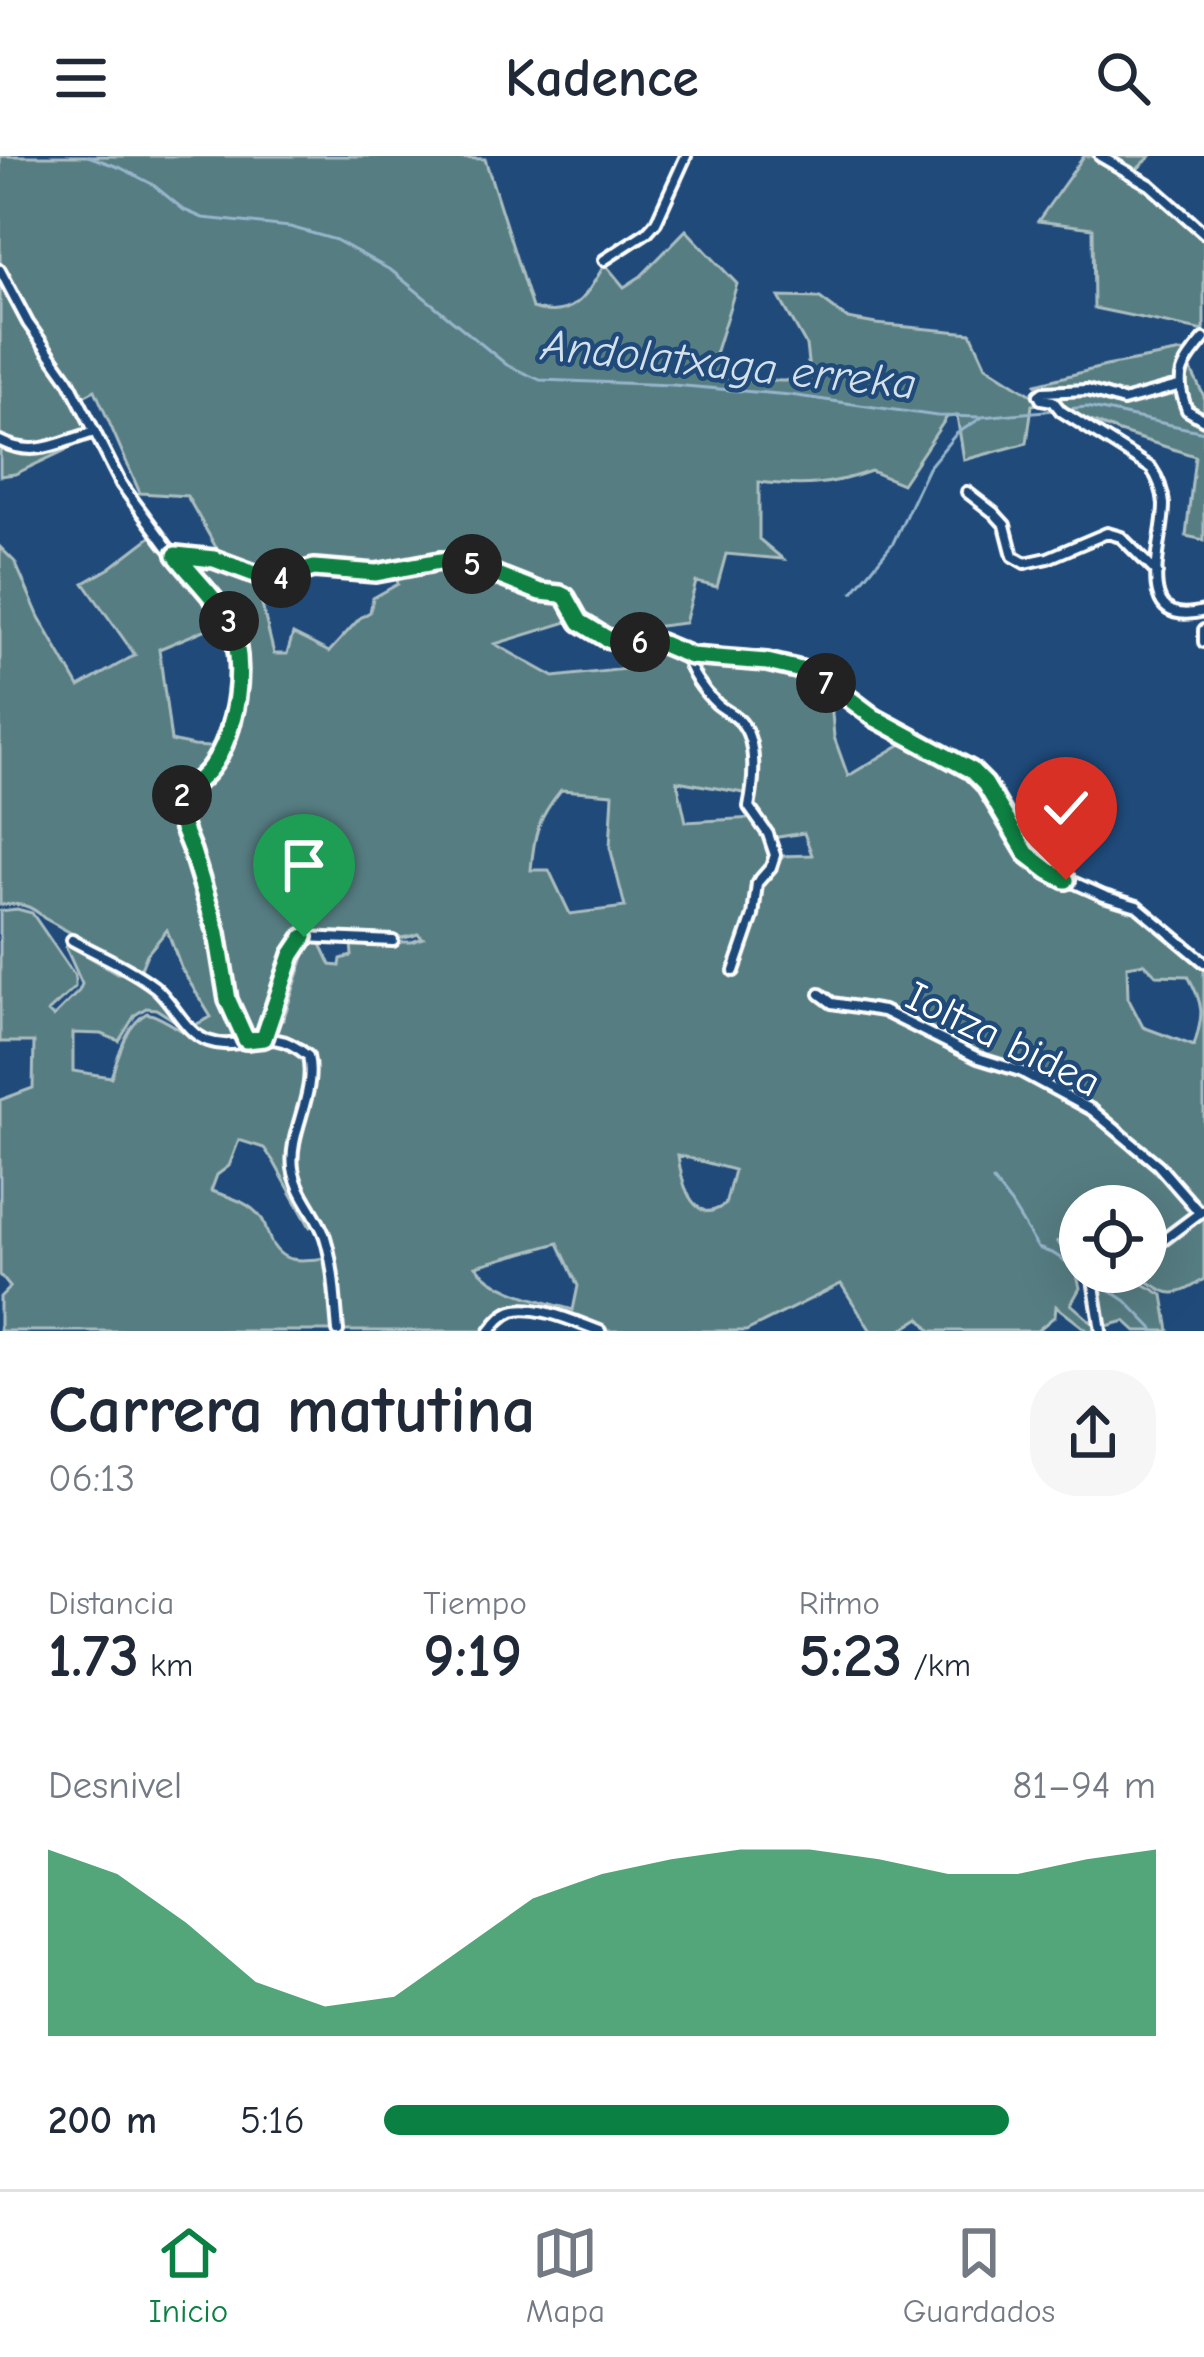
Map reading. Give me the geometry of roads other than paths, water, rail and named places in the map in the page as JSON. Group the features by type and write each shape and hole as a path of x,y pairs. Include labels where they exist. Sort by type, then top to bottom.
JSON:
{"street":[{"path":"604,260 656,222 686,156"},
{"path":"1100,156 1150,185 1204,233"},
{"path":"0,270 44,348 69,381 121,484 229,620 240,662 234,710 211,767 178,798 175,809 217,933 228,1000 246,1040"},
{"path":"1204,339 1178,386 1186,410 1204,420"},
{"path":"1178,386 1123,401 1087,390 1039,395 1142,461 1156,476 1164,503 1157,544 1160,599 1164,607 1182,614 1204,611"},
{"path":"0,441 29,451 95,432"},
{"path":"967,492 1005,525 1013,556 1025,562 1048,558 1107,533 1121,537 1157,573"},
{"path":"178,558 214,559 260,576 280,578 314,568 376,573 440,561 464,562 540,592 566,597 580,622 606,638 660,643 687,656 767,662 801,670 875,718 971,770 985,784 1032,860 1066,880 1137,906 1204,962"},
{"path":"1204,630 1204,642"},
{"path":"687,656 706,692 746,729 752,766 749,807 775,850 771,867 757,883 752,922 734,971"},
{"path":"264,1038 292,955 304,937 393,941"},
{"path":"72,940 156,988 201,1038 221,1044 264,1038 295,1046 308,1056 307,1099 292,1161 298,1186 325,1238 338,1331"},
{"name":"Ioltza bidea","path":"820,994 832,1004 883,1011 978,1058 1020,1071 1092,1110 1158,1165 1202,1212 1167,1238"},
{"path":"1095,1293 1101,1331"},
{"path":"490,1331 501,1318 519,1309 600,1331"}],"waterway":[{"name":"Andolatxaga erreka","path":"88,156 152,184 184,210 203,218 290,227 336,240 392,271 507,365 540,380 790,395 937,416 982,417 1087,407 1204,432"},
{"path":"853,592 893,543 928,468 956,434 981,418"},
{"path":"993,1181 1038,1248 1059,1257"},
{"path":"1114,1293 1155,1331"}]}
